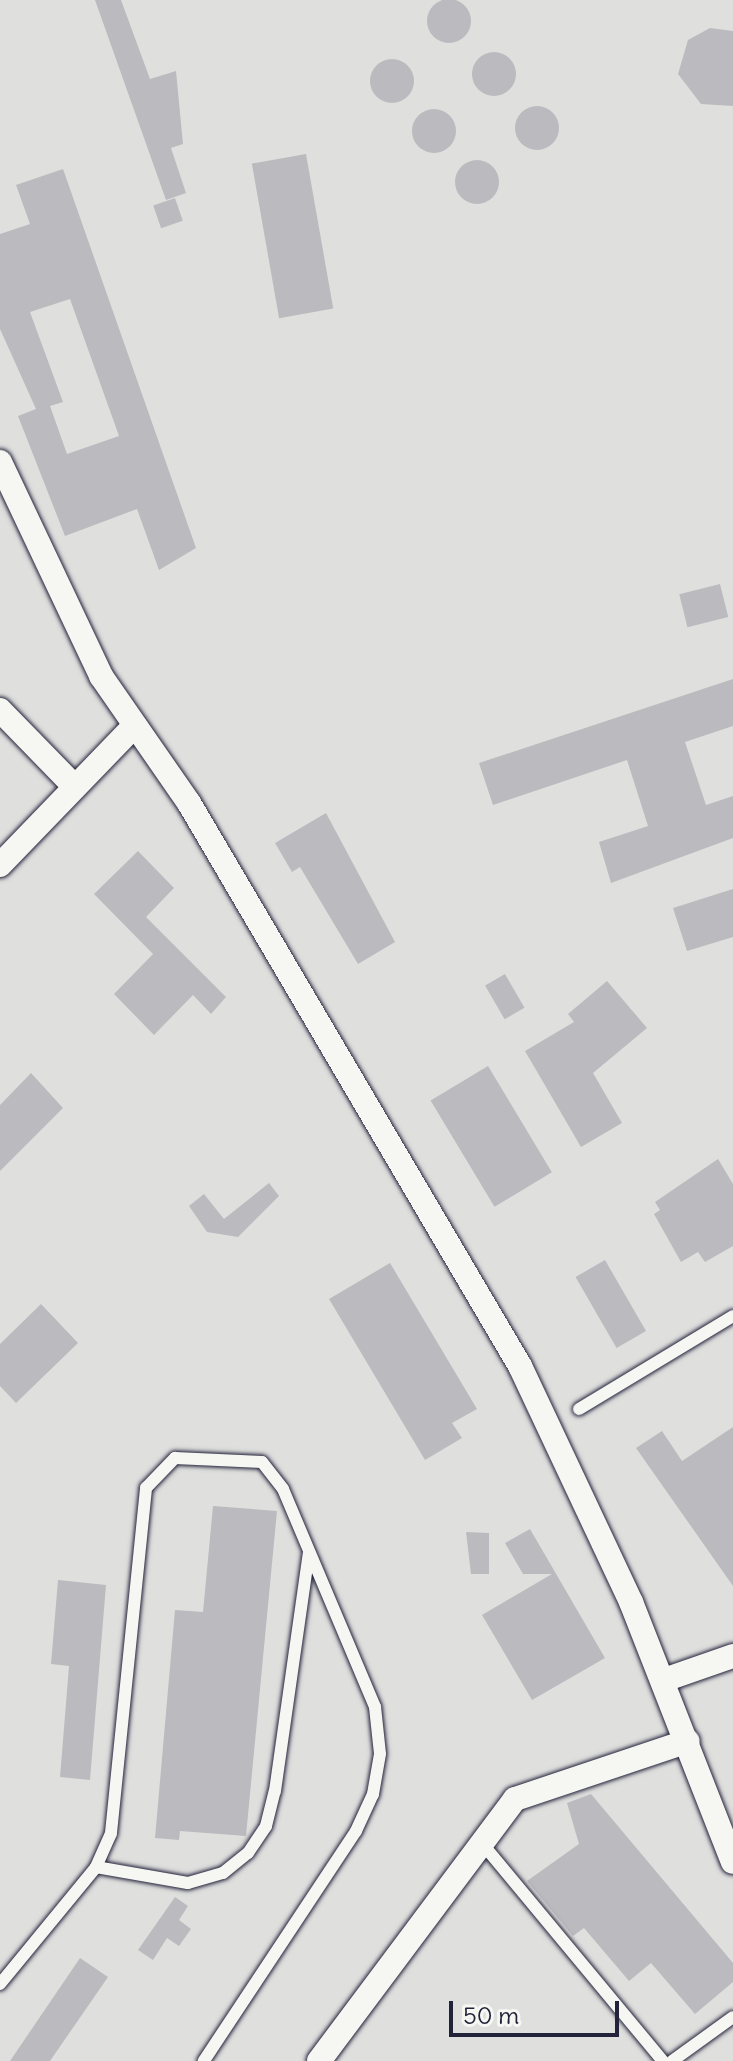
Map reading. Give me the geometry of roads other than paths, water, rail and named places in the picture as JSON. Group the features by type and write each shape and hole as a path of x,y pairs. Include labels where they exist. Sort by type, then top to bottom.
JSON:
{"street":[{"path":"0,462 101,676 189,803 520,1366 664,1680 733,1862"},
{"path":"0,710 75,787"},
{"path":"0,865 135,725"},
{"path":"664,1680 733,1656"},
{"path":"319,2061 478,1839 515,1799 688,1741"}],"lane":[{"path":"579,1409 733,1316"},
{"path":"0,1984 96,1867 111,1833 146,1488 175,1458 262,1462 283,1489 375,1707 380,1754 373,1794 204,2061"},
{"path":"96,1867 188,1883 223,1873 260,1835 275,1791 309,1551"},
{"path":"478,1839 663,2061"},
{"path":"672,2061 733,2017"}]}
